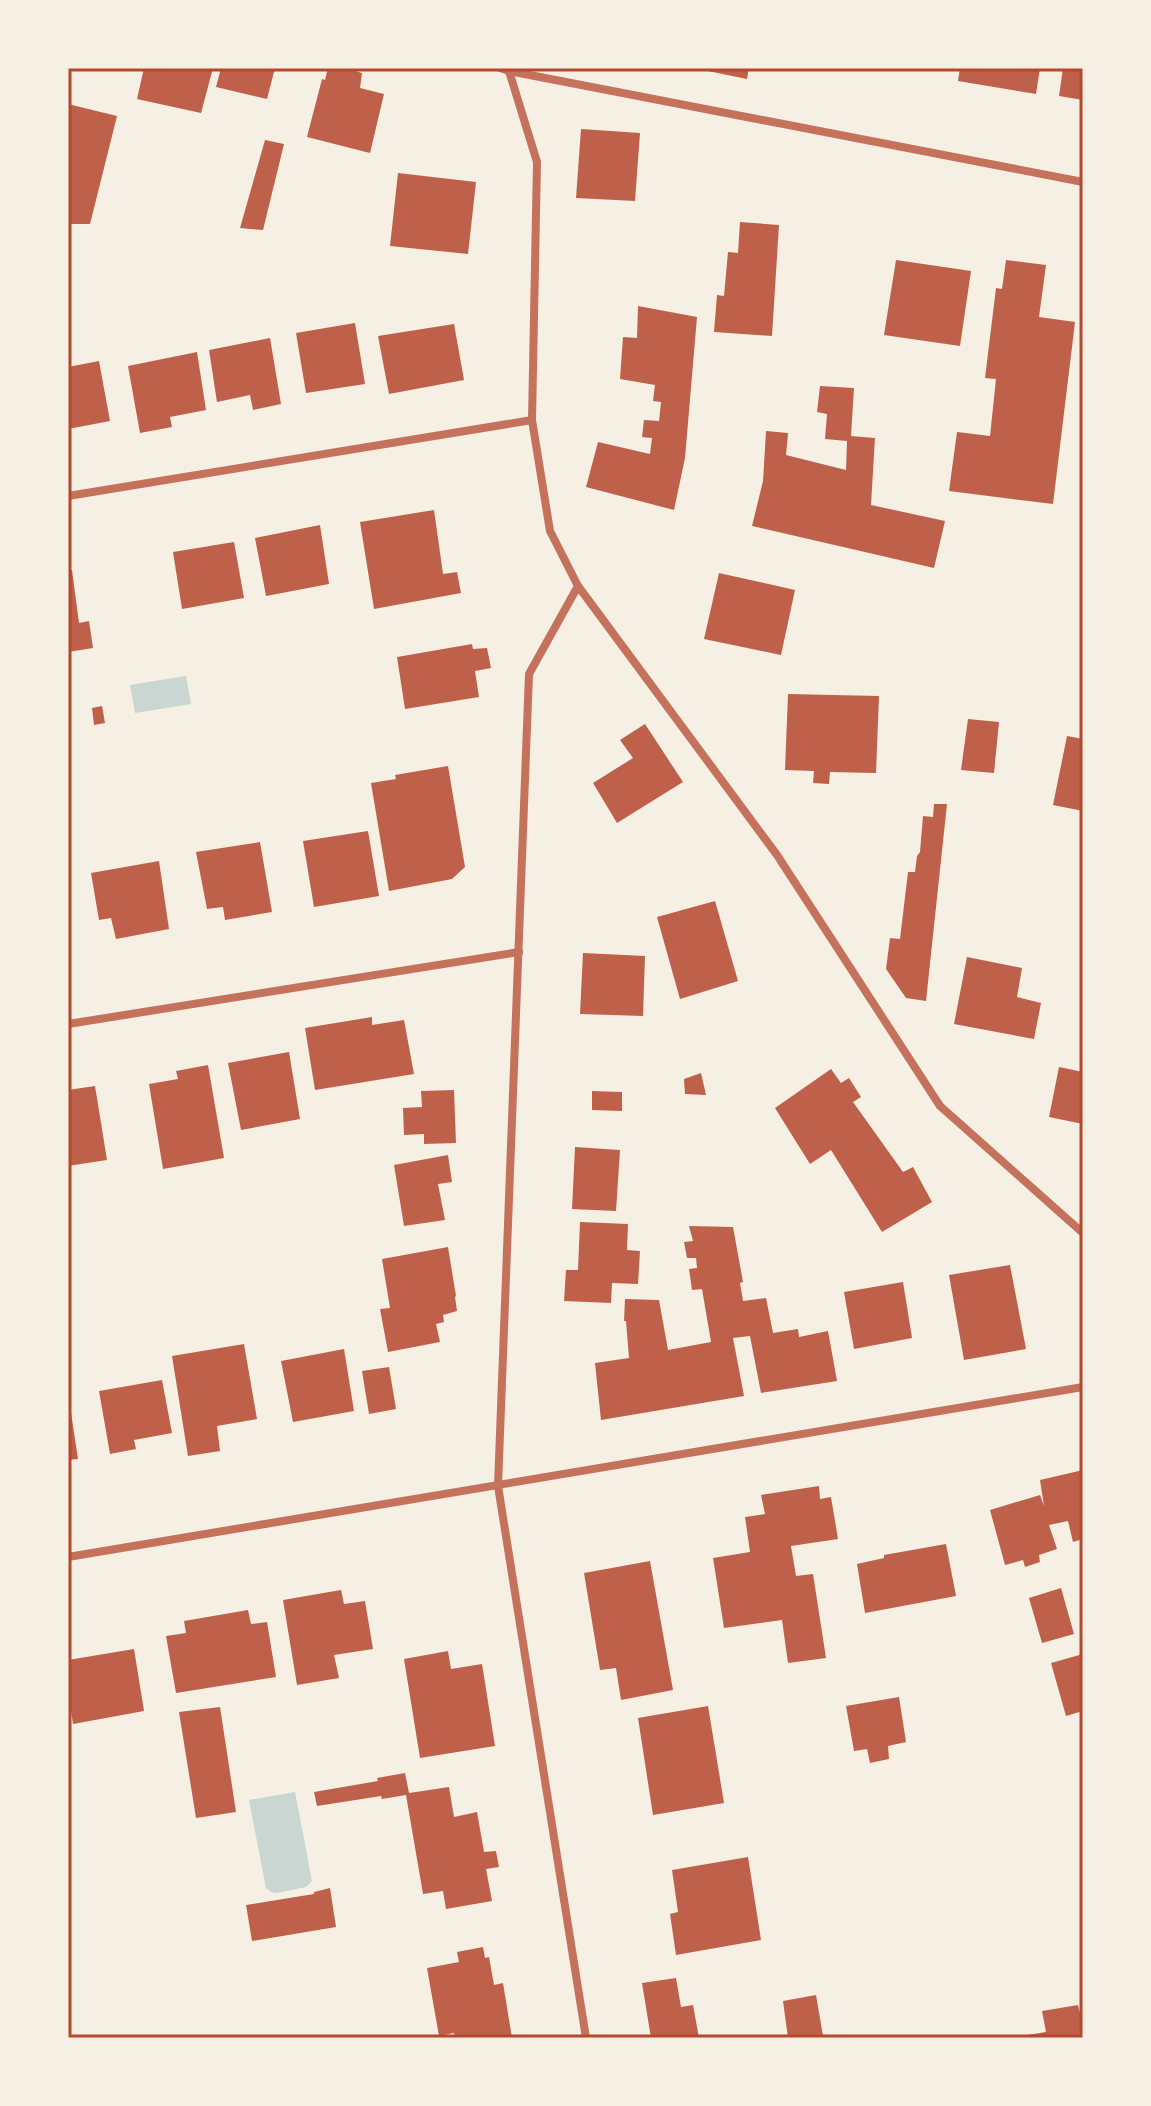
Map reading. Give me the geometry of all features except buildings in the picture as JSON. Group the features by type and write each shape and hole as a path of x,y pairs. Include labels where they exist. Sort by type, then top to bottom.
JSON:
{"street":[{"path":"1083,182 506,69 537,162 532,420 550,531 578,586 777,855 940,1106 1083,1233"},
{"path":"68,496 532,420"},
{"path":"578,586 529,674 498,1486 586,2038"},
{"path":"68,1024 519,952"},
{"path":"68,1557 1083,1387"}],"shaded area":[{"path":"186,676 191,704 135,713 130,685"},
{"path":"295,1792 312,1881 306,1887 271,1892 266,1888 249,1800"}]}
